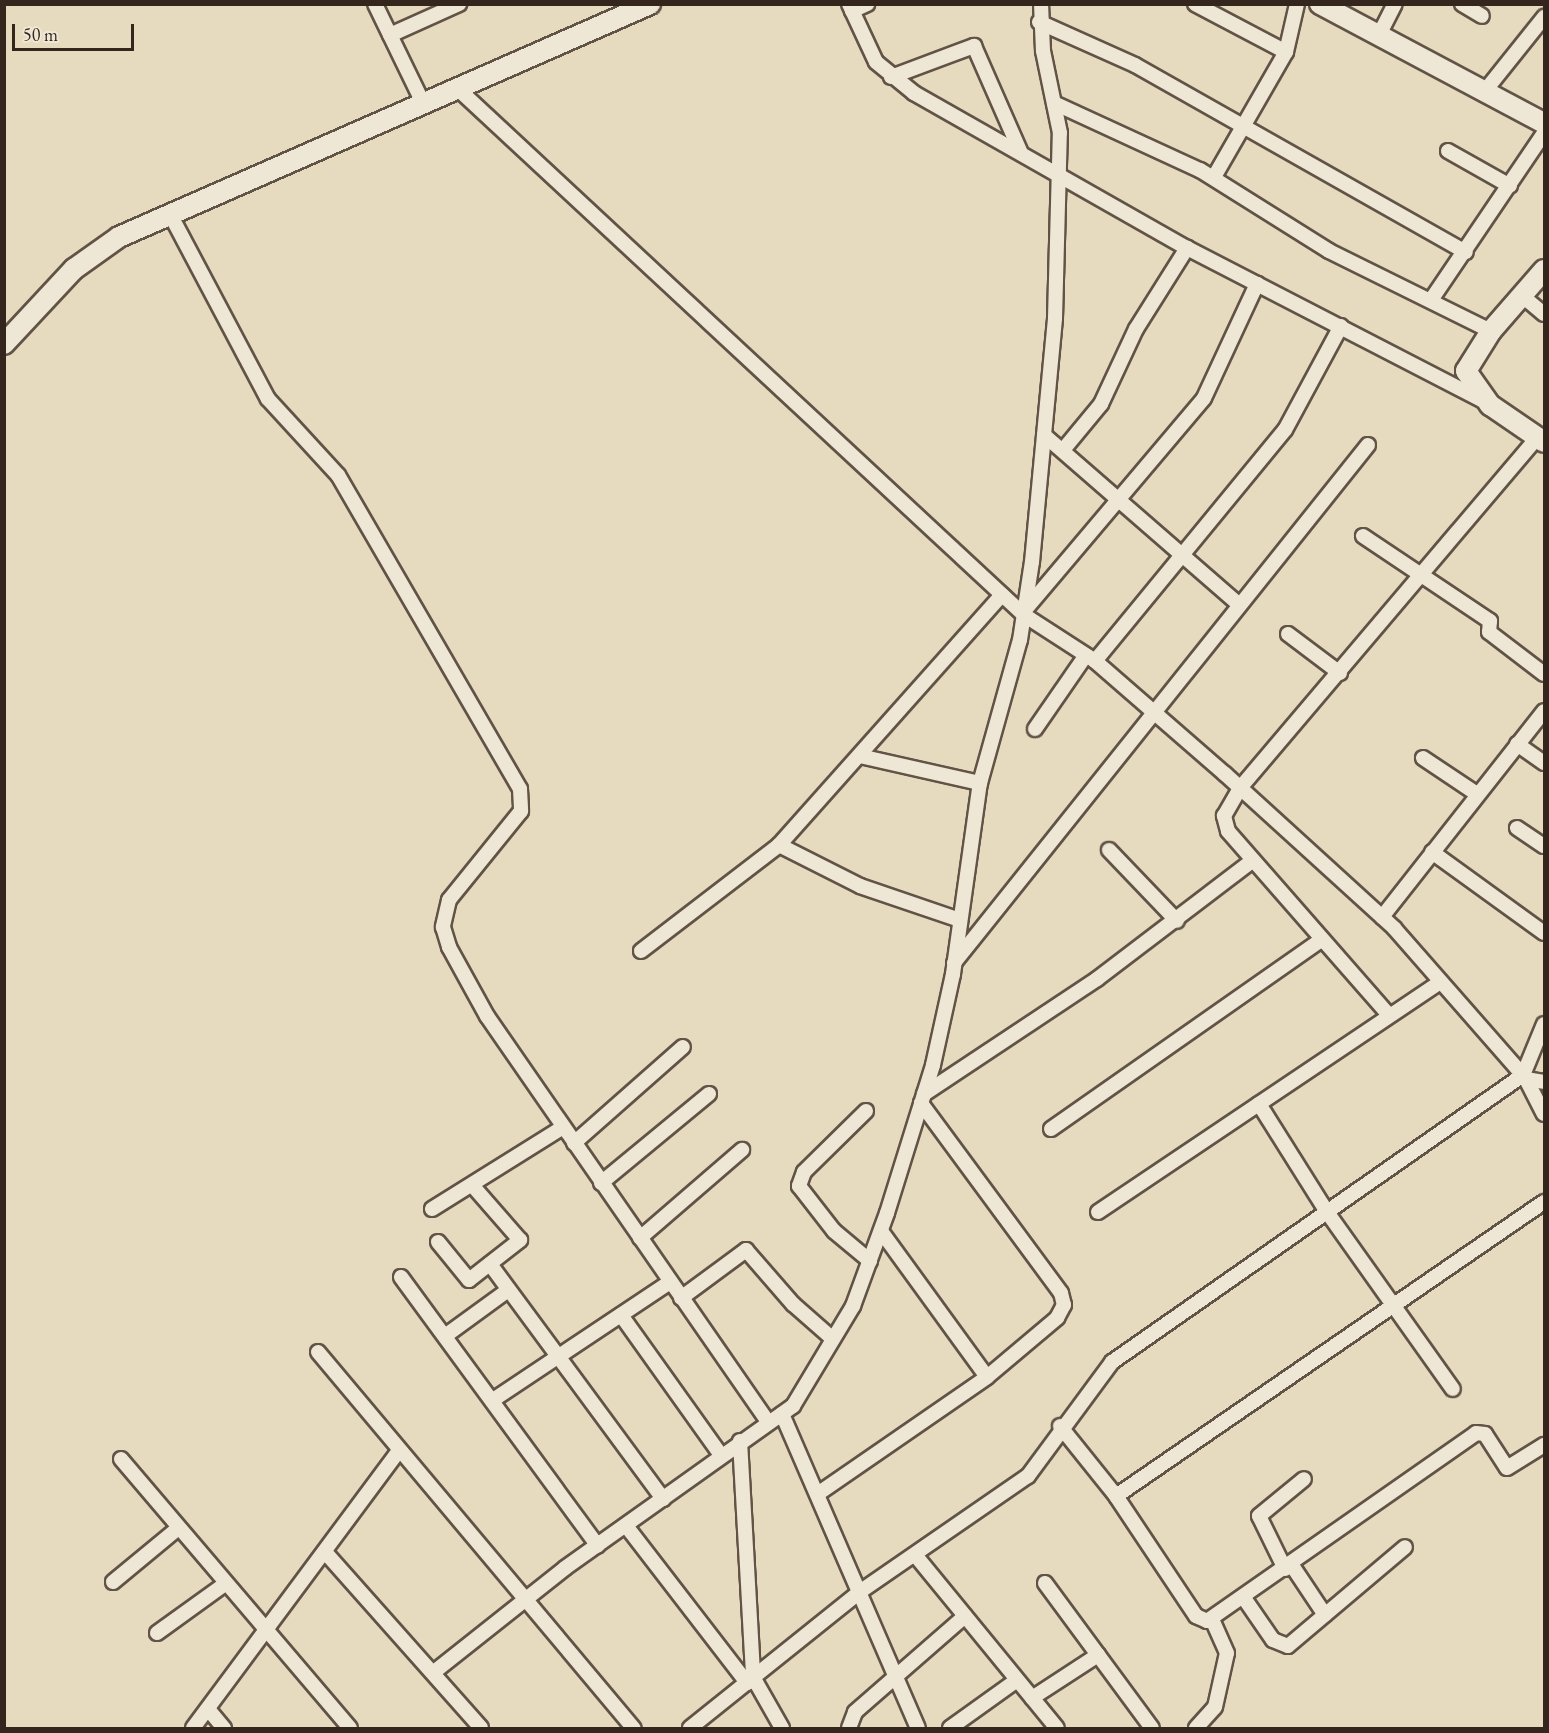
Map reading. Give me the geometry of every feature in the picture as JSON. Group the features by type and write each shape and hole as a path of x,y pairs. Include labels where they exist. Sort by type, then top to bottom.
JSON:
{"street":[{"path":"375,4 423,103"},
{"path":"390,35 459,4"},
{"path":"4,344 74,269 119,237 650,4"},
{"path":"867,4 850,8 876,63 891,78 1187,248 1490,405 1541,439 1418,576 1340,673 1240,788 1225,823 1252,861 1319,941 1388,1014"},
{"path":"434,1672 720,1454 793,1406 833,1339 870,1261 881,1231 922,1099 954,963 957,919 980,783 1024,612 1056,318 1060,133 1039,22 1041,4"},
{"path":"1195,4 1286,52"},
{"path":"1214,177 1286,52 1297,4"},
{"path":"1320,4 1378,37 1545,123"},
{"path":"1378,37 1395,4"},
{"path":"1462,4 1482,16"},
{"path":"1485,91 1545,17"},
{"path":"1039,22 1135,65 1245,125 1466,252"},
{"path":"891,78 974,46 1020,151"},
{"path":"457,88 1002,595 1089,660 1153,712 1382,917 1524,1077 1545,1114"},
{"path":"1054,103 1214,177 1329,251 1491,331"},
{"path":"1431,300 1466,252 1545,133"},
{"path":"1448,151 1510,186"},
{"path":"170,214 268,399 342,480 520,789 521,811 449,900 442,927 487,1016 768,1422"},
{"path":"1064,450 1101,404 1136,329 1187,248"},
{"path":"1490,405 1467,371 1491,331 1520,294 1545,270"},
{"path":"1024,612 1122,500 1204,398 1257,284"},
{"path":"1520,294 1545,314"},
{"path":"1035,729 1089,660 1183,555 1285,429 1341,326"},
{"path":"1044,435 1122,500 1237,603"},
{"path":"954,963 1000,913 1237,603 1368,445"},
{"path":"1363,536 1418,576 1490,621 1489,632 1545,674"},
{"path":"641,951 779,845 1002,595"},
{"path":"1287,634 1340,673"},
{"path":"1382,917 1477,794 1545,711"},
{"path":"1517,744 1545,763"},
{"path":"860,756 980,783"},
{"path":"1423,758 1477,794"},
{"path":"1517,828 1545,846"},
{"path":"779,845 860,886 957,919"},
{"path":"1109,850 1177,921"},
{"path":"1432,852 1545,933"},
{"path":"922,1099 1177,921 1252,861"},
{"path":"1051,1129 1319,941"},
{"path":"1098,1212 1388,1014 1440,982"},
{"path":"690,1728 861,1591 916,1556 1028,1476 1047,1455 1060,1426 1112,1362 1524,1077 1545,1024"},
{"path":"574,1143 683,1047"},
{"path":"1524,1077 1545,1082"},
{"path":"601,1183 709,1094"},
{"path":"819,1492 987,1377 1057,1318 1064,1300 922,1099"},
{"path":"1259,1104 1327,1212 1394,1302 1452,1389"},
{"path":"866,1111 804,1172 799,1186 834,1231 870,1261"},
{"path":"432,1209 563,1127"},
{"path":"640,1238 742,1150"},
{"path":"438,1242 469,1280 520,1240 472,1185"},
{"path":"1116,1496 1394,1302 1545,1202"},
{"path":"881,1231 987,1377"},
{"path":"681,1298 746,1250 793,1304 833,1339"},
{"path":"490,1264 556,1358 663,1499"},
{"path":"401,1277 598,1546"},
{"path":"493,1400 670,1282"},
{"path":"445,1336 508,1290"},
{"path":"621,1315 720,1454"},
{"path":"318,1352 397,1453 633,1728"},
{"path":"782,1414 819,1492 898,1674 918,1728"},
{"path":"1060,1426 1116,1496 1196,1616 1212,1620 1476,1433 1485,1434 1507,1468 1545,1445"},
{"path":"740,1441 750,1680"},
{"path":"193,1728 397,1453"},
{"path":"121,1459 177,1529 268,1629 350,1728"},
{"path":"1304,1479 1259,1516 1288,1567 1325,1615"},
{"path":"627,1527 750,1680 782,1728"},
{"path":"113,1582 177,1529"},
{"path":"1244,1598 1283,1647 1325,1615 1405,1547"},
{"path":"325,1552 434,1672 481,1728"},
{"path":"916,1556 1057,1728"},
{"path":"1045,1583 1152,1728"},
{"path":"157,1633 225,1584"},
{"path":"846,1727 898,1674 965,1616"},
{"path":"1196,1728 1215,1707 1227,1653 1212,1620"},
{"path":"1032,1698 1098,1655"},
{"path":"950,1728 1017,1680"},
{"path":"208,1709 224,1728"}]}
